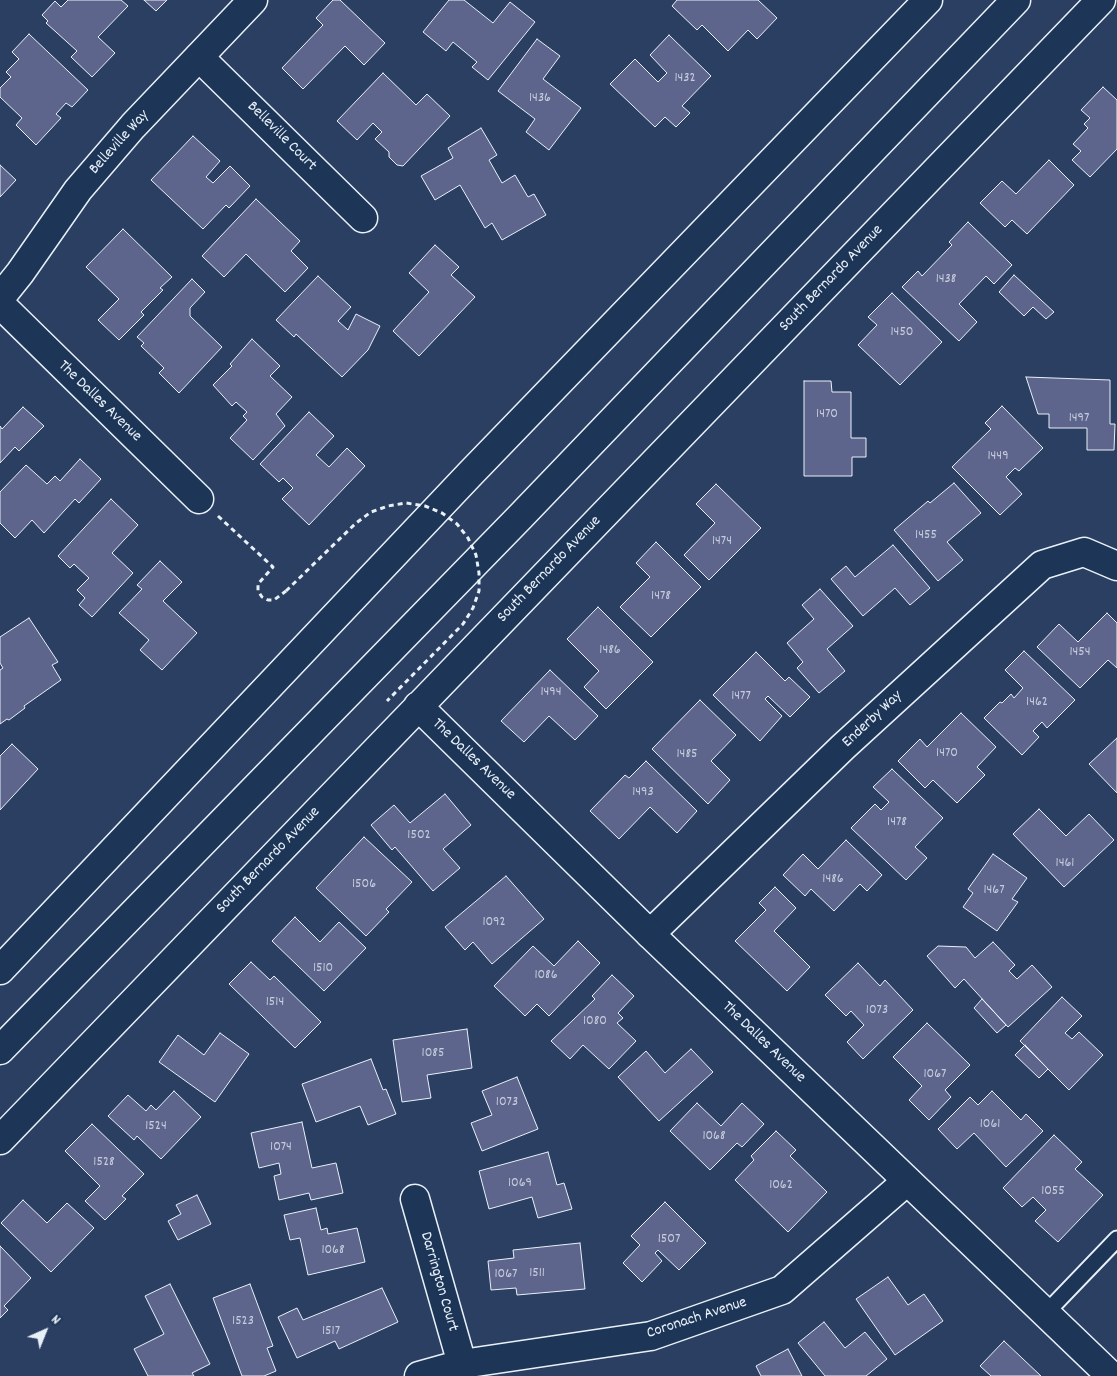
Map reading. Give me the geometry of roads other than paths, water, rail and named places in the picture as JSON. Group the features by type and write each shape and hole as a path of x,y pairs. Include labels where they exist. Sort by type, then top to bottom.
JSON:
{"main road":[{"name":"Belleville Way","path":"0,298 20,274 78,190 133,126 253,0"},
{"path":"0,970 464,481 928,0"},
{"path":"0,1050 513,524 1016,0"},
{"name":"South Bernardo Avenue","path":"0,1140 1101,0"},
{"name":"Belleville Court","path":"199,57 363,218"},
{"name":"The Dalles Avenue","path":"0,304 199,499"},
{"name":"Enderby Way","path":"650,934 843,747 1042,565 1084,552 1117,566"},
{"name":"The Dalles Avenue","path":"418,706 650,934 1111,1376"},
{"name":"Coronach Avenue","path":"418,1376 462,1364 651,1336 782,1290 907,1181"},
{"name":"Darrington Court","path":"416,1199 462,1364"}],"lane":[{"path":"1045,1314 1117,1240"}]}
